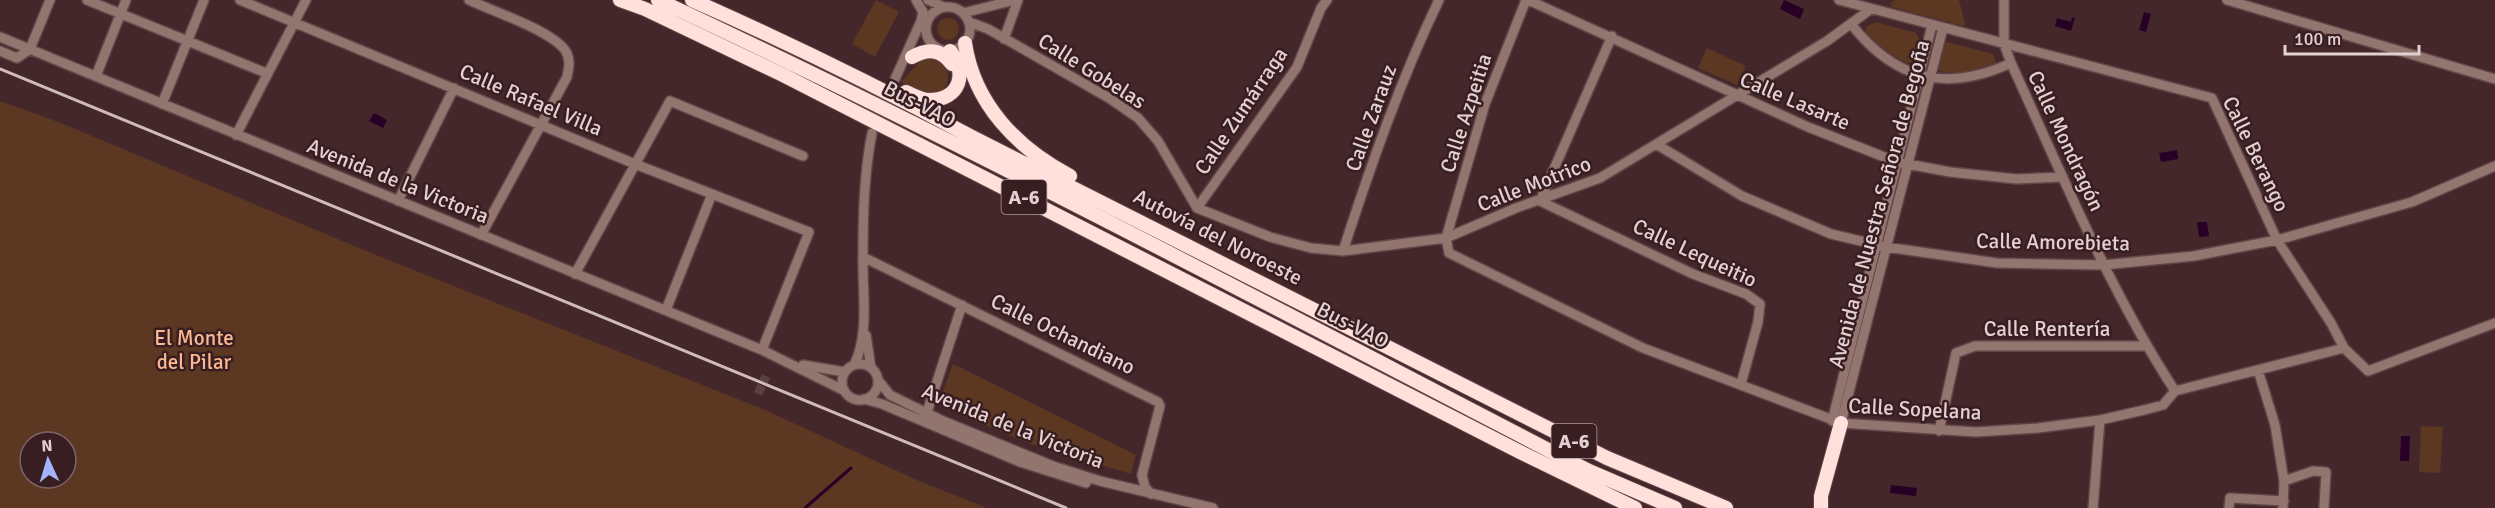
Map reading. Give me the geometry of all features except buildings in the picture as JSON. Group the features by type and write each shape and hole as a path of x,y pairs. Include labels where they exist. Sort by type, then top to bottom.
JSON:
{"highway":[{"name":"A-6","path":"620,0 645,9 783,75 1509,447 1635,508"},
{"name":"Bus-VAO","path":"658,0 789,61 970,152 1590,471 1675,508"},
{"name":"Autovía del Noroeste","path":"692,0 811,53 878,86 1087,195 1606,458 1726,508"},
{"path":"967,40 976,81 994,114 1017,141 1041,160 1078,180 1087,195"},
{"path":"907,58 932,50 948,59 955,75 947,94"},
{"path":"878,86 900,90 929,100 940,98 954,90 961,79 958,60 950,51"},
{"path":"1821,508 1836,422"}],"street":[{"path":"0,51 16,58 30,49 50,0"},
{"path":"87,0 266,73"},
{"path":"96,76 126,0"},
{"path":"162,104 204,0"},
{"name":"Calle Rafael Villa","path":"240,0 635,164 809,232 762,350"},
{"path":"236,135 266,73 306,0"},
{"path":"469,0 546,35 564,50 570,62 567,77 481,235"},
{"path":"907,58 923,12 916,0"},
{"path":"907,58 927,26 930,16 927,6 921,0"},
{"path":"928,0 944,7 958,9 963,13 969,21 967,40"},
{"path":"927,26 932,43 950,51 980,31 1000,37 1017,0"},
{"path":"963,13 1017,0"},
{"name":"Calle Zumárraga","path":"1197,208 1297,67 1321,8 1327,0"},
{"name":"Calle Zarauz","path":"1343,251 1375,154 1416,47 1439,0"},
{"name":"Calle Lasarte","path":"1527,0 1612,36 1808,128 1902,164 2017,179 2063,177"},
{"name":"Calle Azpeitia","path":"1446,238 1485,104 1527,0"},
{"path":"1839,0 2004,44 2004,0"},
{"path":"2227,0 2495,79"},
{"path":"930,16 944,7"},
{"name":"Calle Motrico","path":"1197,208 1270,237 1311,248 1343,251 1446,238 1516,208 1600,178 1737,96 1871,9"},
{"name":"Calle Gobelas","path":"969,21 1109,98 1138,118 1158,141 1197,208"},
{"path":"1851,24 1868,45 1884,58 1930,77 1948,80 1970,78 2011,63"},
{"name":"Avenida de Nuestra Señora de Begoña","path":"1902,164 1919,74 1932,25"},
{"name":"Avenida de Nuestra Señora de Begoña","path":"1836,422 1902,164 1943,28"},
{"path":"1540,201 1612,36"},
{"name":"Avenida de la Victoria","path":"0,37 762,350 807,366 844,372"},
{"path":"907,58 921,46 932,43"},
{"name":"Calle Mondragón","path":"2004,44 2103,265 2146,346 2175,391"},
{"name":"Calle Berango","path":"2004,44 2212,98 2277,240 2331,323 2343,348 2368,371 2495,323"},
{"path":"398,201 454,88"},
{"path":"575,274 670,101 803,156"},
{"path":"871,368 863,364 854,365 844,372 843,390 855,399 864,399 874,392 878,381 871,368 864,321 865,181 872,133"},
{"name":"Calle Amorebieta","path":"1656,144 1742,196 1831,234 1881,246 1997,263 2103,265 2194,256 2277,240 2412,202 2495,166"},
{"path":"666,310 712,194"},
{"name":"Calle Lequeitio","path":"1540,201 1694,274 1746,294 1760,304 1758,322 1741,384"},
{"name":"Calle Sopelana","path":"1446,238 1449,253 1643,348 1836,422 1976,432 2038,428 2100,420 2163,405 2175,391 2343,348"},
{"name":"Calle Ochandiano","path":"863,257 1158,402 1160,406 1142,475 1145,488 1151,494"},
{"path":"927,412 962,305"},
{"path":"854,365 860,352 864,321"},
{"name":"Calle Rentería","path":"1939,431 1956,353 1975,346 2146,346"},
{"name":"Avenida de la Victoria","path":"783,358 843,390"},
{"path":"2229,508 2230,498 2283,504 2284,481 2275,425 2258,370"},
{"name":"Avenida de la Victoria","path":"878,381 890,395 1053,466 1151,494 1213,508"},
{"name":"Avenida de la Victoria","path":"864,399 882,404 1030,465 1098,486 1187,508"},
{"path":"2093,508 2100,420"},
{"path":"2284,481 2313,471 2326,471 2324,508"}],"green space":[{"path":"876,0 899,12 875,57 852,44"},
{"path":"1895,0 1959,0 1964,26 1891,7 1890,4"},
{"path":"948,18 956,21 959,29 956,37 948,40 940,37 937,29 940,21"},
{"path":"1876,22 1916,33 1921,42 1917,61 1907,63 1875,44 1867,33 1866,27"},
{"path":"1944,43 1993,54 1996,62 1977,71 1954,73 1940,71 1936,66"},
{"path":"1707,48 1746,66 1737,85 1698,68"},
{"path":"933,57 940,61 947,73 948,80 942,91 928,94 901,82 921,60"},
{"name":"El Monte del Pilar","path":"0,101 61,123 376,255 765,410 919,481 987,508 0,508"},
{"path":"953,364 1136,455 1131,474 1028,443 946,409 943,391"},
{"path":"2421,426 2443,427 2440,473 2419,472"}],"shaded area":[{"path":"1784,0 1804,9 1800,19 1780,9"},
{"path":"2144,12 2151,14 2146,32 2139,30"},
{"path":"2072,17 2075,18 2071,31 2055,26 2057,18 2071,22"},
{"path":"374,113 387,120 383,128 369,121"},
{"path":"2177,150 2178,159 2161,162 2159,153"},
{"path":"2197,222 2207,222 2209,236 2199,237"},
{"path":"2401,436 2410,436 2409,461 2400,461"},
{"path":"1891,485 1917,488 1916,496 1890,493"}],"waterway":[{"path":"805,508 851,468"}],"tunnel":[{"path":"874,128 895,79"},
{"path":"758,394 766,376"}],"railway":[{"path":"0,69 1066,508"}]}
